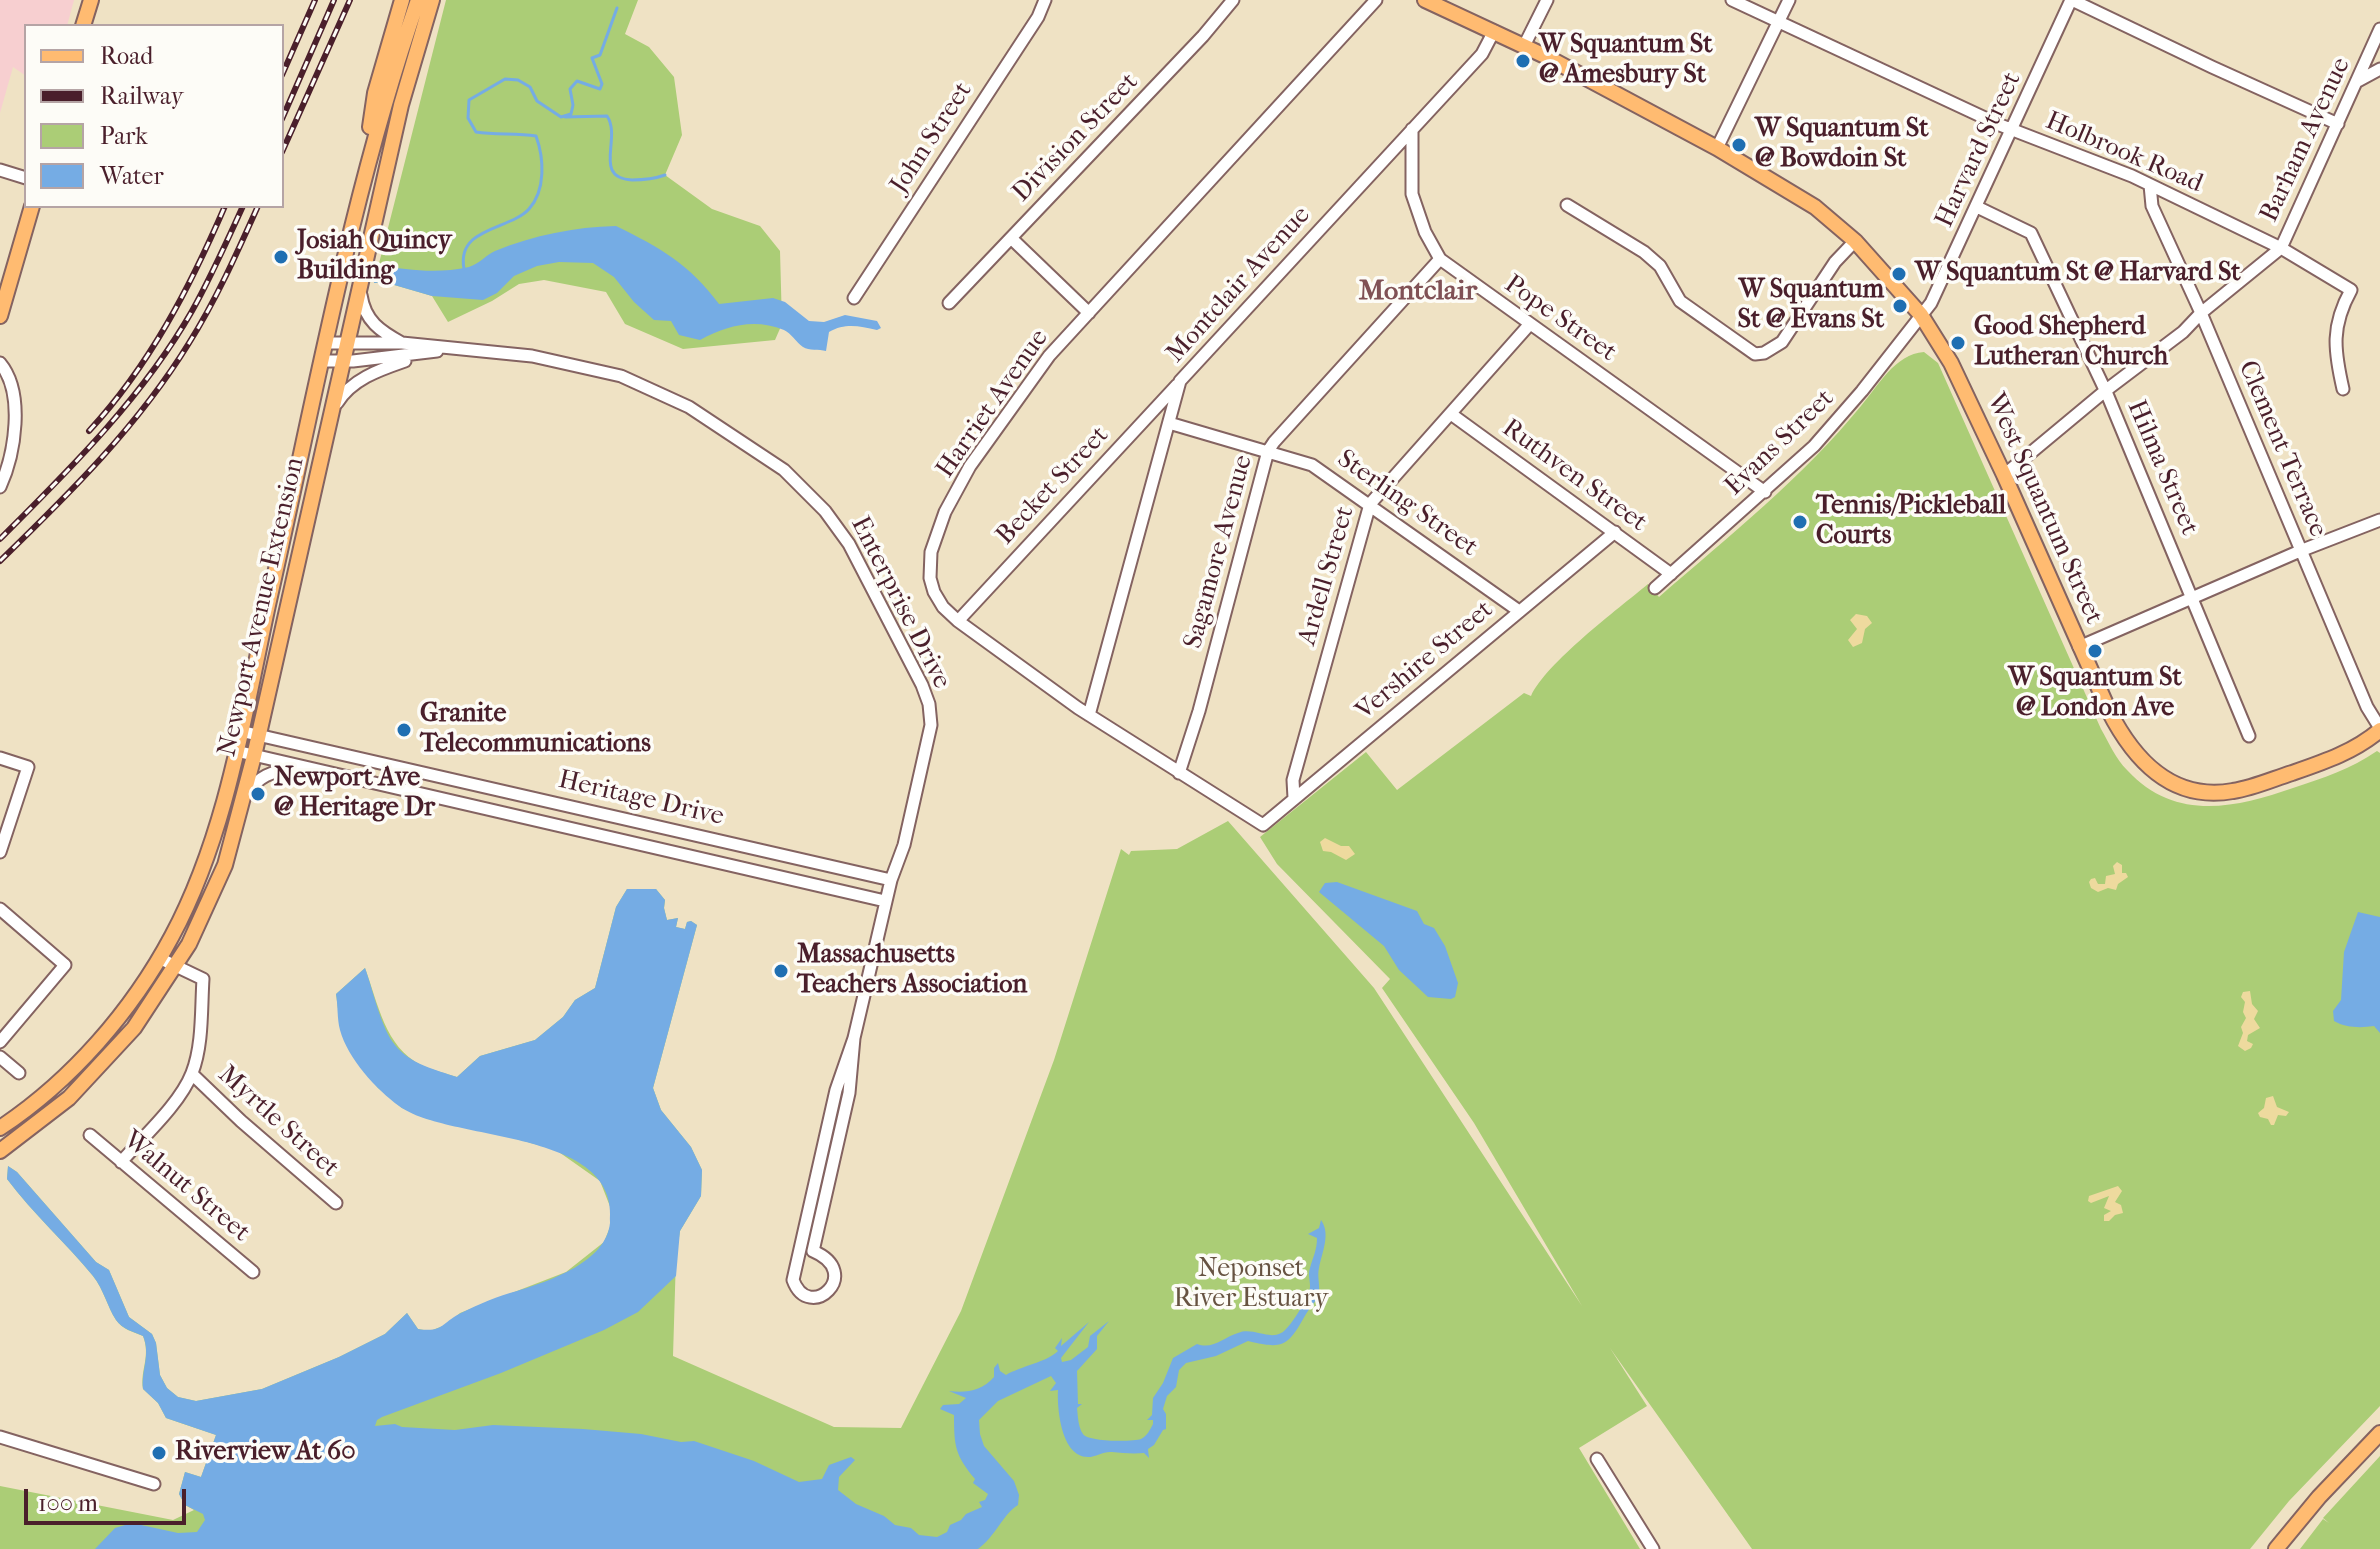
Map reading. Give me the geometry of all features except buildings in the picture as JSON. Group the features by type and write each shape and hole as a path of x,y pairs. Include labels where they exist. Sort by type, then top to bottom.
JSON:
{"main road":[{"path":"84,24 91,0"},
{"path":"364,179 375,93 402,0"},
{"name":"Newport Avenue Extension","path":"0,1128 53,1087 123,1011 159,958 202,869 236,751 364,179 381,112 418,0"},
{"name":"Newport Avenue Extension","path":"0,1151 54,1112 134,1028 177,966 214,893 254,756 401,105 432,0"},
{"name":"West Squantum Street","path":"1425,0 1524,46 1717,148 1807,201 1855,241 1921,315 1956,372 2117,727 2138,758 2164,780 2203,792 2240,790 2328,760 2357,747 2380,729"},
{"path":"0,316 31,208"},
{"path":"2276,1549 2319,1497 2380,1433"}],"street":[{"name":"John Street","path":"854,298 1038,17 1045,0"},
{"name":"Division Street","path":"949,303 1203,36 1233,0"},
{"name":"Harriet Avenue","path":"1263,825 1089,715 958,621 940,602 930,578 931,552 945,512 970,466 1049,356 1376,0"},
{"path":"1524,46 1547,0"},
{"name":"Holbrook Road","path":"1732,0 2013,130 2150,185 2281,248 2351,290 2337,321 2335,346 2343,389"},
{"path":"1717,148 1789,0"},
{"path":"2072,0 2338,124"},
{"name":"Harvard Street","path":"1921,315 1936,296 2072,0"},
{"name":"Barham Avenue","path":"2004,475 2105,391 2183,332 2201,313 2281,248 2380,29"},
{"name":"Montclair Avenue","path":"1089,715 1180,381 1482,54 1494,31"},
{"path":"2358,81 2380,69"},
{"name":"Pope Street","path":"1412,129 1412,194 1425,232 1440,259 1765,492"},
{"path":"0,170 24,177"},
{"name":"Clement Terrace","path":"2150,185 2152,206 2201,313 2367,707 2380,729"},
{"path":"1567,205 1644,252 1660,266 1680,301 1755,354 1764,353 1782,342 1835,262 1855,241"},
{"name":"Hilma Street","path":"1977,207 2031,233 2105,391 2249,736"},
{"path":"1011,238 1089,313"},
{"name":"Sagamore Avenue","path":"1179,773 1199,711 1268,451 1440,259"},
{"name":"Enterprise Drive","path":"360,288 363,310 370,322 402,343"},
{"name":"Evans Street","path":"1655,588 1814,446 1921,315"},
{"name":"Ardell Street","path":"1294,798 1293,780 1370,504 1529,325"},
{"name":"Enterprise Drive","path":"327,343 402,343 511,353 614,374 647,386 685,404 791,475 825,511 860,563 922,685 931,725 904,845 885,901 854,1038 849,1093 807,1250"},
{"name":"Enterprise Drive","path":"330,414 343,392 355,383 421,355 445,349"},
{"name":"Enterprise Drive","path":"323,361 421,355"},
{"path":"0,363 14,388 12,450 0,487"},
{"name":"Becket Street","path":"958,621 1180,381"},
{"name":"Ruthven Street","path":"1451,414 1671,574"},
{"name":"Sterling Street","path":"1169,423 1312,465 1519,611"},
{"path":"2079,647 2300,551 2380,520"},
{"name":"Vershire Street","path":"1263,825 1615,532"},
{"name":"Heritage Drive","path":"240,731 891,880"},
{"name":"Heritage Drive","path":"236,751 885,901"},
{"path":"0,758 28,767 0,852"},
{"path":"243,799 263,776 276,771 304,768"},
{"path":"0,909 65,965 0,1042"},
{"path":"121,1162 177,1096 192,1074 196,1056 203,979 159,958"},
{"path":"0,1057 19,1073"},
{"name":"Myrtle Street","path":"192,1074 336,1203"},
{"name":"Walnut Street","path":"90,1135 253,1272"},
{"path":"0,1437 154,1484"},
{"path":"1597,1459 1653,1549"}],"shaded area":[{"path":"0,0 74,0 68,24 24,24 24,75 13,67 0,113"}],"green space":[{"path":"446,0 638,0 625,34 649,47 674,77 682,135 665,175 712,209 760,226 780,251 782,324 775,340 683,349 625,324 606,292 544,280 519,284 448,322 432,296 384,282 374,283"},
{"name":"Neponset River Estuary","path":"1924,352 1938,363 2101,729 2123,766 2146,787 2165,798 2185,804 2228,805 2326,777 2377,751 2380,753 2380,1406 2289,1501 2250,1549 1752,1549 1610,1348 1647,1406 1579,1448 1640,1549 0,1549 0,1486 173,1520 194,1510 185,1505 179,1494 185,1472 201,1477 216,1435 166,1418 158,1403 143,1389 146,1350 143,1336 116,1320 93,1276 7,1179 8,1166 17,1172 96,1262 109,1270 129,1317 152,1334 160,1375 167,1388 178,1397 196,1401 262,1389 339,1357 385,1334 407,1313 418,1329 430,1331 448,1324 460,1313 566,1272 604,1242 610,1227 611,1209 600,1181 556,1150 428,1119 402,1108 378,1088 356,1059 341,1031 336,994 365,968 384,1023 399,1047 421,1065 457,1077 480,1056 535,1040 563,1017 575,1000 595,988 616,907 627,889 656,889 665,900 667,920 678,918 676,927 685,929 687,922 697,925 653,1088 661,1110 691,1147 702,1170 701,1196 680,1231 676,1257 673,1356 834,1427 901,1428 961,1311 1054,1060 1121,849 1129,855 1131,851 1177,849 1228,821 1374,988 1582,1306 1474,1123 1382,988 1390,979 1277,864 1260,837 1366,752 1397,790 1524,693 1531,696 1551,668 1648,584 1659,597 1738,529 1814,458 1896,365 1904,358"},
{"path":"2380,1456 2380,1549 2300,1549 2323,1519 2329,1523 2323,1518"}],"sand":[{"path":"1856,614 1867,616 1872,623 1865,629 1862,643 1853,647 1848,640 1857,629 1850,620"},
{"path":"1325,838 1341,846 1349,846 1355,854 1346,860 1323,851 1320,842"},
{"path":"2117,862 2122,865 2122,873 2128,877 2118,884 2116,890 2108,888 2098,892 2091,888 2091,879 2105,884 2106,876 2115,874 2113,866"},
{"path":"2250,991 2252,1004 2258,1011 2254,1019 2260,1028 2248,1035 2247,1041 2253,1044 2245,1051 2238,1046 2246,1018 2243,1012 2245,1002 2241,997 2243,992"},
{"path":"2273,1096 2277,1107 2289,1112 2286,1116 2278,1115 2274,1125 2271,1125 2258,1113 2264,1108 2266,1098"},
{"path":"2118,1186 2122,1191 2115,1202 2121,1205 2123,1213 2104,1221 2104,1215 2111,1211 2104,1208 2109,1196 2091,1203 2089,1196"}],"water":[{"path":"616,226 673,258 697,278 719,304 773,298 785,302 809,321 824,322 845,315 877,321 881,328 852,326 835,329 829,332 826,351 805,348 787,331 762,324 731,327 700,340 679,335 671,321 654,320 614,277 593,263 559,262 537,266 514,276 497,293 483,300 432,296 384,282 374,283 377,265 423,270 457,269 473,266 495,251 525,240 570,230"},
{"path":"1337,882 1417,911 1424,924 1434,928 1445,946 1458,983 1455,997 1428,997 1399,970 1384,946 1319,892 1325,883"},
{"path":"627,889 656,889 665,900 667,920 678,918 676,927 685,929 687,922 697,925 653,1088 661,1110 691,1147 702,1170 701,1196 680,1231 676,1276 638,1312 604,1330 501,1373 382,1417 375,1426 395,1424 455,1430 493,1425 583,1429 694,1441 754,1461 799,1482 822,1479 829,1465 851,1457 855,1460 839,1477 838,1490 856,1504 884,1516 895,1525 911,1528 919,1535 937,1537 966,1514 982,1507 979,1502 985,1500 988,1494 973,1483 975,1479 963,1463 955,1443 954,1415 940,1409 943,1405 959,1404 966,1398 949,1391 979,1388 994,1377 994,1368 998,1363 1000,1371 1006,1375 1047,1358 1058,1351 1055,1348 1062,1338 1061,1346 1089,1322 1061,1358 1062,1362 1071,1360 1088,1347 1090,1336 1109,1321 1097,1336 1097,1349 1077,1371 1078,1404 1082,1404 1077,1408 1079,1425 1083,1434 1093,1439 1141,1439 1153,1424 1153,1420 1147,1420 1152,1415 1153,1398 1173,1358 1197,1344 1213,1344 1249,1331 1276,1335 1288,1327 1309,1292 1309,1271 1317,1238 1308,1234 1319,1228 1321,1220 1326,1237 1318,1271 1317,1299 1284,1343 1270,1345 1248,1341 1216,1356 1186,1363 1179,1370 1176,1387 1167,1396 1163,1409 1166,1429 1148,1449 1149,1458 1144,1453 1079,1455 1066,1441 1062,1430 1058,1390 1050,1391 1056,1383 1051,1376 998,1401 979,1420 980,1434 984,1446 1014,1481 1019,1495 1018,1505 978,1549 95,1549 115,1528 132,1523 178,1533 197,1532 205,1520 203,1514 185,1505 179,1494 185,1472 201,1477 216,1435 166,1418 158,1403 143,1389 146,1350 143,1336 116,1320 93,1276 7,1179 8,1166 17,1172 96,1262 109,1270 129,1317 152,1334 160,1375 167,1388 178,1397 196,1401 262,1389 339,1357 385,1334 407,1313 418,1329 433,1329 482,1303 545,1282 574,1268 598,1249 610,1223 606,1192 589,1169 561,1154 527,1142 423,1118 399,1106 372,1082 349,1052 340,1030 336,994 365,968 381,1019 395,1045 416,1062 457,1077 480,1056 535,1040 563,1017 575,1000 595,988 616,907"},
{"path":"2358,912 2380,917 2380,1033 2374,1026 2354,1027 2334,1021 2333,1011 2341,1000 2344,952"}],"waterway":[{"path":"464,269 464,255 476,237 529,209 538,193 542,174 536,136 476,132 468,118 469,100 505,79 518,80 530,87 537,101 561,117 571,114 570,89 577,81 600,89 602,84 592,58 600,55 617,8"},
{"path":"565,117 607,116 612,135 610,165 620,178 641,180 665,175"}],"railway":[{"path":"284,70 315,0"},
{"path":"284,114 334,0"},
{"path":"284,148 350,0"},
{"path":"89,431 131,379 167,324 224,208"},
{"path":"0,539 104,431 173,343 242,208"},
{"path":"0,561 101,458 148,403 208,310 257,208"}],"place":[{"name":"W Squantum St @ Amesbury St","path":"1523,61"},
{"name":"W Squantum St @ Bowdoin St","path":"1739,145"},
{"name":"Josiah Quincy Building","path":"281,257"},
{"name":"W Squantum St @ Harvard St","path":"1899,274"},
{"name":"W Squantum St @ Evans St","path":"1900,306"},
{"name":"Good Shepherd Lutheran Church","path":"1958,343"},
{"name":"Tennis/Pickleball Courts","path":"1800,522"},
{"name":"W Squantum St @ London Ave","path":"2095,651"},
{"name":"Granite Telecommunications","path":"404,730"},
{"name":"Newport Ave @ Heritage Dr","path":"258,794"},
{"name":"Massachusetts Teachers Association","path":"781,971"},
{"name":"Riverview At 60","path":"159,1453"}],"district":[{"name":"Montclair","path":"1418,292"}]}
